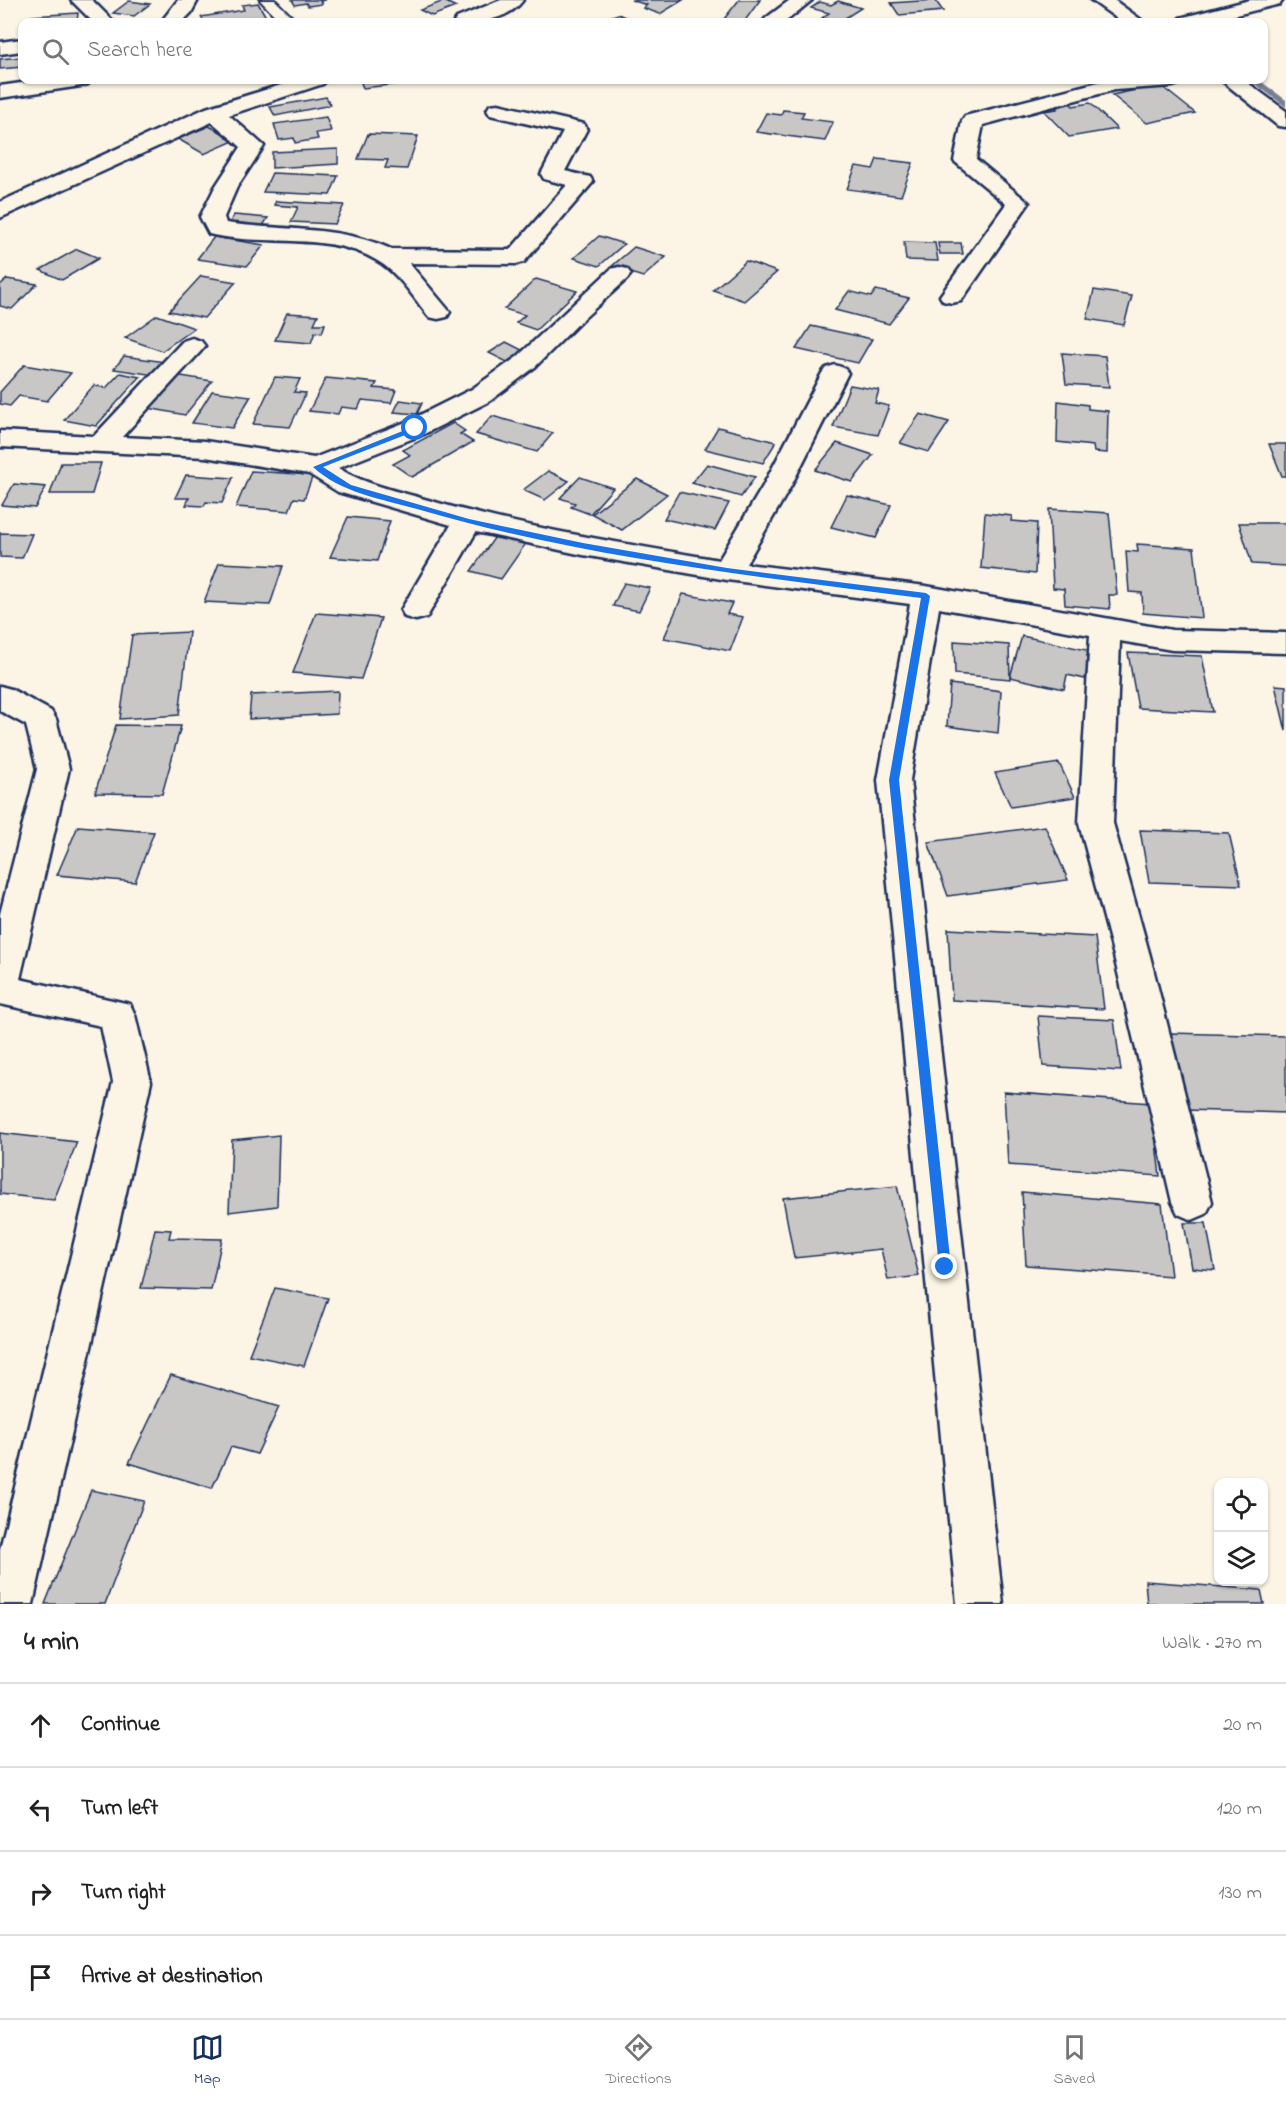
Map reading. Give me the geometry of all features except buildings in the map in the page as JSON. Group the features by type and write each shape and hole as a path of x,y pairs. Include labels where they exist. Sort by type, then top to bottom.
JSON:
{"street":[{"path":"81,0 100,18"},
{"path":"175,18 184,9 188,0"},
{"path":"475,18 504,7 513,0"},
{"path":"778,18 802,0"},
{"path":"1101,0 1128,18"},
{"path":"1203,18 1273,0"},
{"path":"0,48 18,46"},
{"path":"0,92 54,84"},
{"path":"0,211 214,113 304,84"},
{"path":"952,296 1018,204 965,161 973,121 1113,84"},
{"path":"1236,84 1286,121"},
{"path":"387,256 516,257 582,182 552,174 576,129 498,110"},
{"path":"214,113 254,146 226,187 212,217 217,229 243,234 342,240 367,246 387,256 438,312"},
{"path":"317,467 415,428 481,395 526,363 572,316 619,274"},
{"path":"101,444 192,346"},
{"path":"727,571 777,486 835,373"},
{"path":"0,439 205,449 317,467 348,486 468,521 583,546 727,571 926,596 1172,640 1286,642"},
{"path":"416,610 468,521"},
{"path":"926,596 894,780 980,1604"},
{"path":"1106,628 1096,823 1135,967 1192,1202"},
{"path":"0,698 40,719 53,769 0,987 117,1015 132,1082 10,1604"}],"lane":[{"path":"267,0 285,18"}],"waterway":[{"path":"1259,84 1286,104"}],"route":[{"path":"415,428 359,448 317,467 348,486 468,521 583,546 727,571 926,596 894,780 945,1267"}]}
